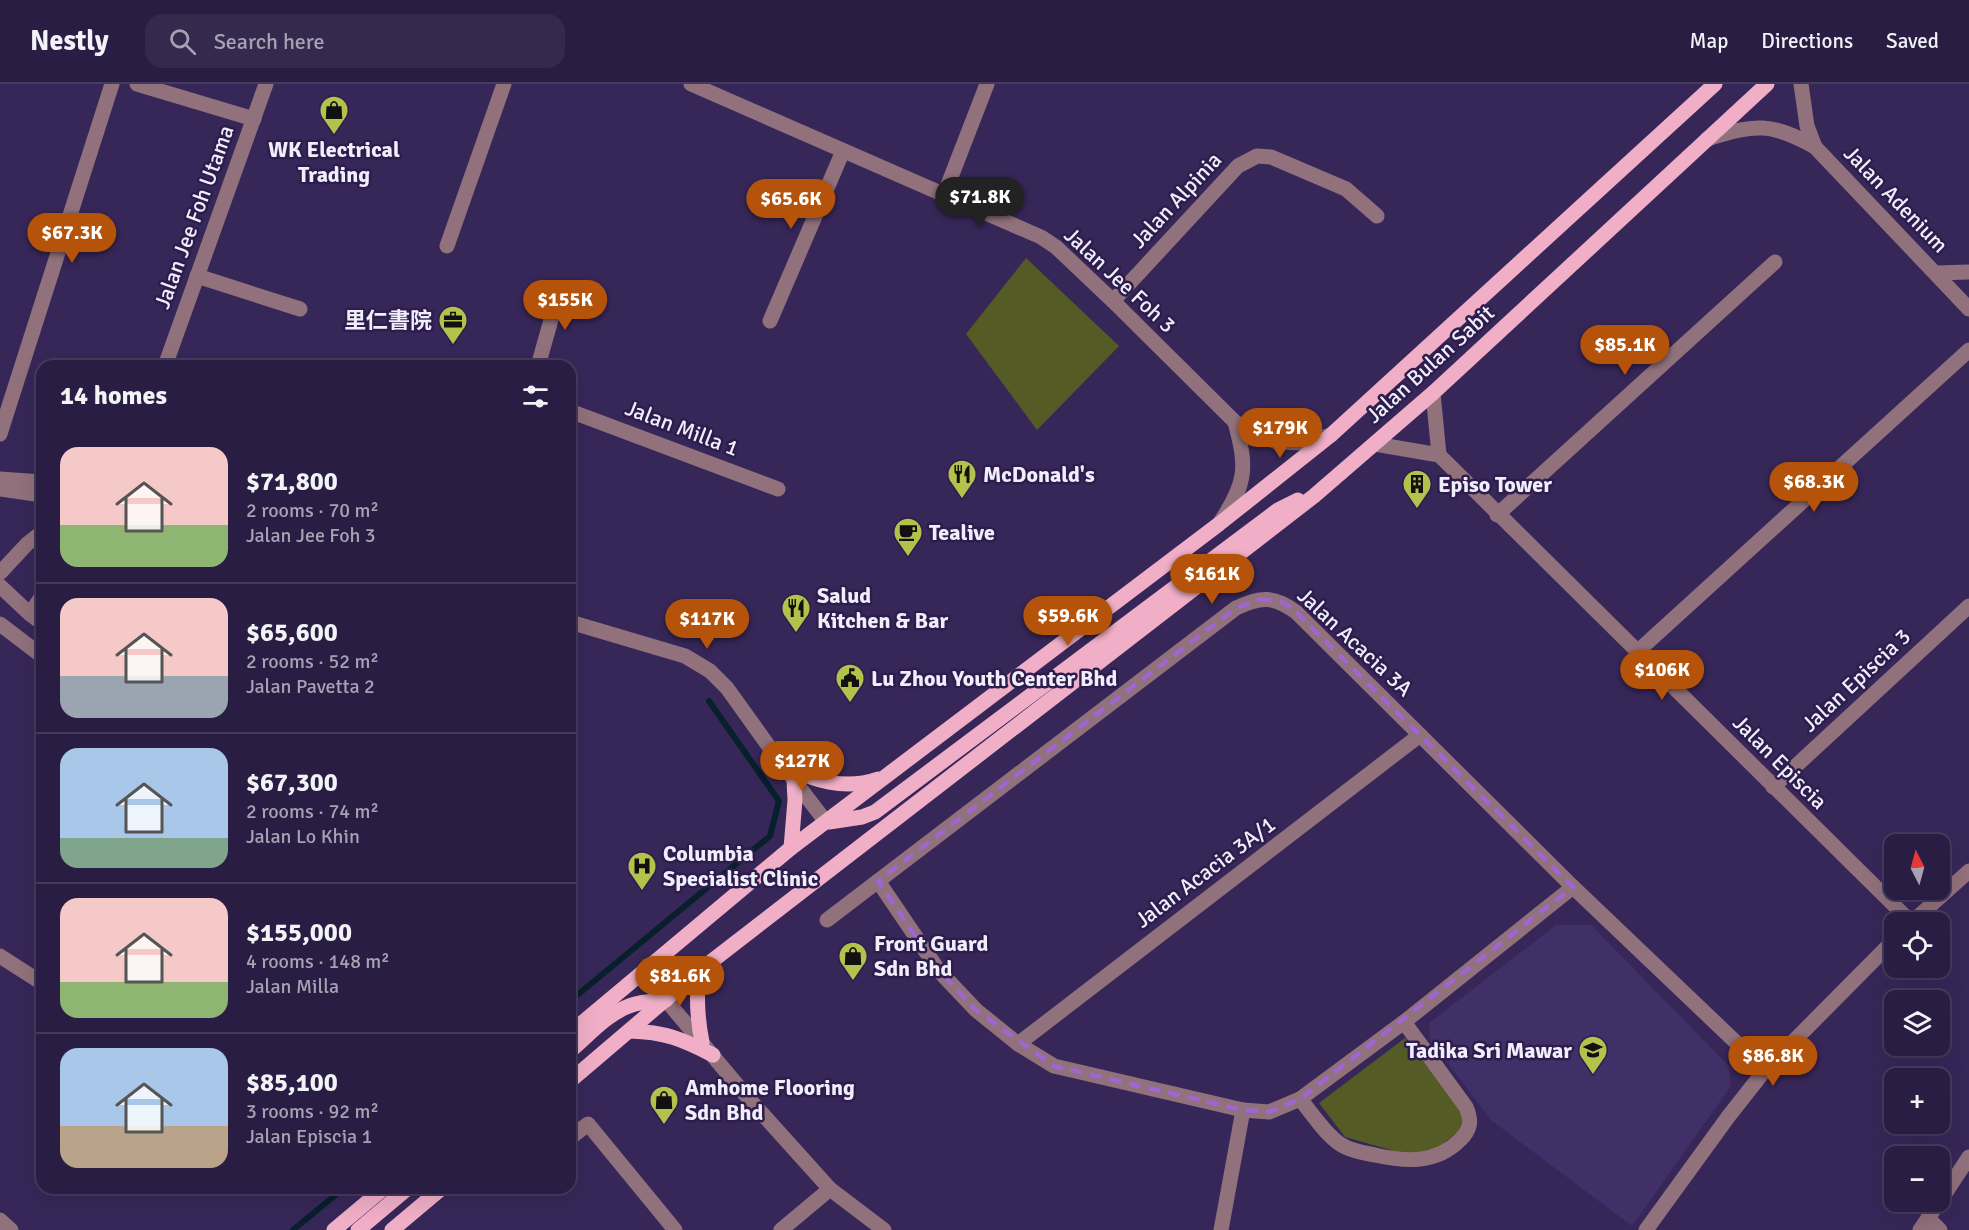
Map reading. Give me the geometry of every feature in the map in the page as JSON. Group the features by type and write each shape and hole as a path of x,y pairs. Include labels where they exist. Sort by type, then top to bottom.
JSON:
{"main road":[{"name":"Jalan Bulan Sabit","path":"576,1028 791,848 1219,524 1331,435 1715,84"},
{"name":"Jalan Bulan Sabit","path":"576,1076 699,971 1314,496 1433,393 1767,84"},
{"path":"826,822 862,817 874,812 1278,510 1290,502 1314,496"},
{"path":"783,766 832,784 862,784 890,775"},
{"path":"791,848 795,800 794,780"},
{"path":"699,971 696,994 697,1018 702,1042"},
{"path":"576,1046 614,1014 628,1006 645,1001 666,1000"},
{"path":"630,1031 657,1032 682,1040 713,1055"},
{"path":"334,1230 377,1194"},
{"path":"358,1230 401,1194"},
{"path":"392,1230 435,1194"}],"street":[{"path":"0,434 112,84"},
{"path":"137,84 254,119"},
{"name":"Jalan Jee Foh Utama","path":"167,360 266,84"},
{"path":"447,246 504,84"},
{"name":"Jalan Jee Foh 3","path":"691,84 1041,237 1056,247 1113,301 1235,422 1277,442 1303,443 1331,435"},
{"path":"944,195 987,84"},
{"name":"Jalan Adenium","path":"1801,84 1807,126 1815,147"},
{"name":"Jalan Adenium","path":"1707,139 1743,129 1768,127 1792,134 1815,147 1969,309"},
{"path":"770,321 843,151"},
{"name":"Jalan Alpinia","path":"1113,301 1238,166 1257,156 1271,157 1346,189 1377,216"},
{"path":"1497,514 1775,262"},
{"path":"1936,273 1969,272"},
{"path":"197,276 300,309"},
{"path":"540,360 560,288"},
{"path":"1636,652 1969,350"},
{"path":"1375,444 1439,455 1433,393"},
{"name":"Jalan Milla 1","path":"576,413 778,489"},
{"path":"1219,524 1240,487 1243,469 1242,448 1235,422"},
{"name":"Jalan Episcia","path":"1439,455 1901,912"},
{"path":"0,478 36,481"},
{"path":"0,489 36,494"},
{"path":"0,573 36,537"},
{"path":"0,586 36,619"},
{"name":"Jalan Acacia 3A","path":"827,920 1236,608 1260,599 1271,599 1282,602 1296,612 1573,887 1765,1070"},
{"name":"Jalan Episcia 3","path":"1773,787 1969,606"},
{"path":"0,624 36,651"},
{"path":"576,624 685,656 710,671 727,688 826,822"},
{"name":"Jalan Acacia 3A/1","path":"1017,1044 1420,735"},
{"path":"1922,912 1969,871"},
{"path":"878,881 939,970 976,1010 1017,1044 1054,1066 1243,1110 1269,1112 1300,1099 1404,1022 1573,887"},
{"path":"1646,1230 1765,1070 1884,950"},
{"path":"0,956 36,979"},
{"path":"666,1000 749,1099 830,1189 884,1230"},
{"path":"1300,1099 1330,1135 1340,1144 1350,1148 1408,1161 1426,1159 1450,1149 1466,1134 1470,1118 1466,1107 1404,1022"},
{"path":"1221,1230 1243,1110"},
{"path":"576,1133 588,1124 675,1230"},
{"path":"1950,1185 1969,1157"},
{"path":"781,1230 830,1189"},
{"path":"0,1220 11,1230"},
{"path":"1924,1224 1940,1230"}],"highlighted area":[{"path":"1260,599 1282,602 1296,612 1573,887 1300,1099 1269,1112 1243,1110 1054,1066 976,1010 939,971 878,881 1236,608"}],"shaded area":[{"name":"Tadika Sri Mawar","path":"1556,925 1591,925 1729,1066 1731,1086 1632,1226 1492,1121 1430,1040 1429,1023"}],"green space":[{"path":"1026,258 1119,346 1037,430 966,334"},
{"path":"1405,1038 1463,1112 1465,1126 1437,1149 1412,1156 1345,1137 1319,1103"}],"waterway":[{"path":"576,996 770,836 779,801 709,701"},
{"path":"293,1230 337,1194"}],"place":[{"name":"WK Electrical Trading","path":"334,136"},
{"name":"里仁書院","path":"453,346"},
{"name":"McDonald's","path":"962,500"},
{"name":"Episo Tower","path":"1417,510"},
{"name":"Tealive","path":"908,558"},
{"name":"Salud Kitchen & Bar","path":"796,634"},
{"name":"Lu Zhou Youth Center Bhd","path":"850,704"},
{"name":"Columbia Specialist Clinic","path":"642,892"},
{"name":"Front Guard Sdn Bhd","path":"853,982"},
{"name":"Tadika Sri Mawar","path":"1593,1076"},
{"name":"Amhome Flooring Sdn Bhd","path":"664,1126"}]}
